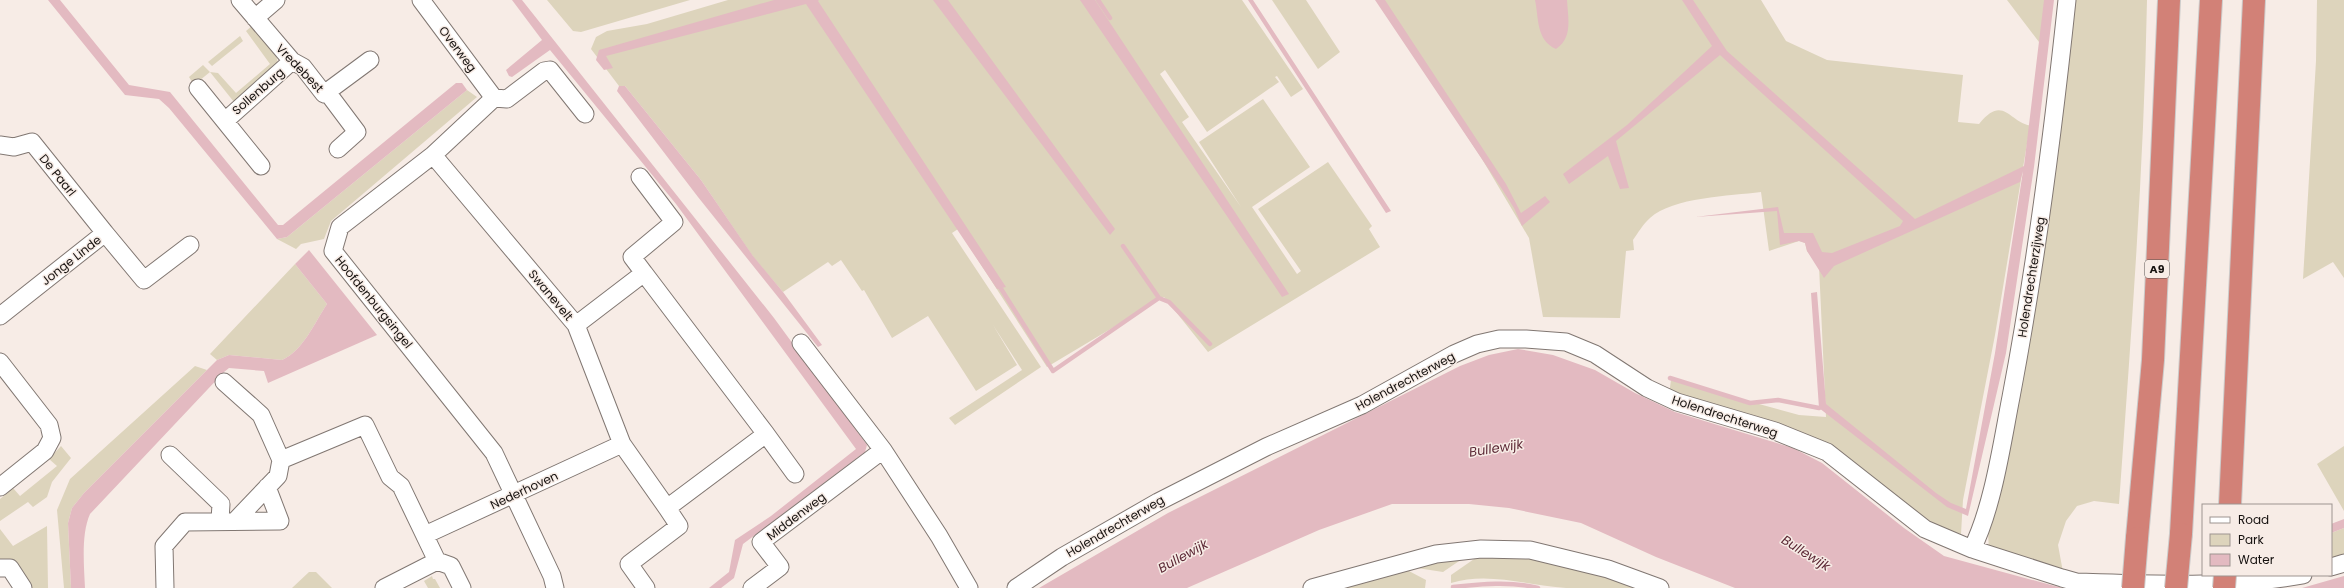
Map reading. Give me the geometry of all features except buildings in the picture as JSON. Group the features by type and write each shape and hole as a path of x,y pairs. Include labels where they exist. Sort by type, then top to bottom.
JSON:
{"highway":[{"name":"A9","path":"2133,588 2153,360 2169,0"},
{"path":"2176,588 2181,534 2211,0"},
{"path":"2230,504 2254,0"},
{"path":"2224,588 2225,576"}],"street":[{"name":"Vredebest","path":"240,0 292,61 303,67 324,94 370,60"},
{"path":"255,18 276,0"},
{"name":"Overweg","path":"421,0 494,98"},
{"name":"Holendrechterzijweg","path":"1972,549 1981,531 2001,445 2029,302 2068,0"},
{"name":"Sollenburg","path":"225,121 292,61"},
{"path":"494,98 507,99 544,70 550,70 585,114"},
{"name":"Sollenburg","path":"198,88 261,166"},
{"path":"327,92 357,132 338,149"},
{"name":"Hoofdenburgsingel","path":"494,98 433,155 340,227 333,251 494,453 552,576 555,588"},
{"name":"De Paarl","path":"0,145 14,147 32,142 105,233"},
{"name":"Swanevelt","path":"433,155 576,325 644,272"},
{"path":"640,177 674,222 632,257 795,474"},
{"name":"Jonge Linde","path":"0,316 105,233 144,280 190,245"},
{"path":"576,325 622,444 679,526 629,564 646,588"},
{"name":"Holendrechterweg","path":"1016,588 1062,557 1158,502 1266,447 1362,405 1454,354 1477,344 1499,339 1526,338 1566,342 1595,354 1647,388 1677,402 1775,431 1827,452 1925,528 1972,549 2076,582 2224,586 2244,585 2297,576"},
{"path":"801,344 883,450 940,536 969,588"},
{"path":"0,362 49,425 52,438 45,451 0,487"},
{"path":"224,382 261,415 281,460 278,476 267,488 228,521"},
{"path":"281,460 365,425 390,477 401,486 437,561 451,566 462,588"},
{"path":"666,508 766,434"},
{"name":"Nederhoven","path":"425,535 622,444"},
{"name":"Middenweg","path":"752,588 780,568 761,542 883,450"},
{"path":"170,455 221,504 228,521"},
{"path":"165,588 164,546 185,522 280,521 267,488"},
{"path":"1312,588 1436,554 1480,549 1530,550 1608,568 1660,588"},
{"path":"386,588 437,561"},
{"path":"2332,567 2344,563"},
{"path":"0,568 10,568 23,588"}],"green space":[{"path":"547,0 690,0 581,32 573,31"},
{"path":"728,0 1242,0 1303,89 1291,97 1277,76 1275,77 1279,82 1207,132 1165,70 1160,74 1189,117 1182,122 1241,207 1199,142 1263,99 1310,167 1252,207 1297,274 1301,271 1258,209 1328,162 1372,226 1369,229 1380,247 1208,352 1164,297 1047,367 958,229 952,233 1041,367 955,425 949,418 1022,370 993,325 1017,365 976,391 928,316 892,338 864,290 862,291 841,260 832,266 828,262 783,292 754,258 701,180 625,86 619,86 591,49 596,37 607,31 647,24"},
{"path":"1272,0 1306,0 1340,52 1318,69"},
{"path":"1378,0 1761,0 1786,41 1827,60 1963,75 1958,122 1979,124 1988,115 1995,111 2001,110 2025,124 2033,126 2029,132 1995,335 1963,500 1961,534 1937,527 1842,457 1669,395 1671,380 1799,415 1826,417 1819,266 1807,251 1805,243 1799,241 1769,251 1761,192 1718,196 1687,202 1660,211 1650,218 1633,240 1634,250 1626,251 1620,318 1543,317 1529,238 1482,159"},
{"path":"2007,0 2047,0 2042,46"},
{"path":"2071,0 2147,0 2140,189 2119,504 2094,501 2077,506 2066,521 2058,545 2063,572 1989,550 1988,533"},
{"path":"2317,0 2344,0 2344,278 2333,262 2303,279 2316,61"},
{"path":"253,25 276,55 278,63 234,102 210,72 218,73 236,93 270,64 246,31"},
{"path":"240,36 243,41 212,66 208,62"},
{"path":"203,65 210,72 194,85 189,77"},
{"path":"467,90 477,97 331,221 324,239 301,244 296,249 277,239 287,237"},
{"path":"295,264 327,304 308,335 296,350 282,360 229,355 217,360 210,354"},
{"path":"195,366 207,370 84,493 72,508 68,523 71,588 64,588 57,510 70,479"},
{"path":"61,446 71,458 52,482 47,497 33,507 28,502 0,521 0,499 13,488 20,496 57,466 49,459"},
{"path":"2344,446 2344,511 2317,464"},
{"path":"47,526 48,588 29,588 5,560 0,559 0,529 13,546"},
{"path":"2344,528 2344,557 2332,560 2332,533"},
{"path":"1508,555 1560,562 1605,576 1634,588 1566,588 1508,580 1480,578 1451,583 1451,575 1477,557"},
{"path":"1465,557 1443,572 1417,568 1418,565"},
{"path":"1407,570 1426,580 1425,588 1336,588"},
{"path":"309,572 316,572 332,588 292,588"},
{"path":"432,576 440,588 428,588 424,581"}],"water":[{"path":"48,0 60,0 129,85 170,92 278,225 283,225 456,83 462,83 467,90 287,237 277,239 169,108 159,99 125,95"},
{"path":"512,0 522,0 774,318 867,445 865,452 743,544 734,578 721,588 709,588 729,572 735,540 771,516 856,449 676,204 550,50 512,77 509,76 506,70 542,40"},
{"path":"774,0 819,0 818,1 1006,287 997,289 806,4 606,56 613,68 604,70 596,60 599,50"},
{"path":"933,0 948,0 1115,229 1110,235"},
{"path":"1080,0 1095,0 1289,294 1282,297"},
{"path":"1248,0 1253,0 1391,211 1386,213"},
{"path":"1375,0 1385,0 1506,184 1521,213 1545,196 1550,202 1522,226 1514,208 1500,186"},
{"path":"1535,0 1567,0 1567,33 1565,39 1556,49 1545,40 1542,35"},
{"path":"1682,0 1693,0 1727,51 1915,219 2024,166 2044,0 2054,0 2034,167 2006,353 1968,516 1947,507 1819,408 1811,293 1817,292 1826,404 1936,493 1951,503 1966,509 1995,353 2023,171 2020,182 1834,266 1824,278 1807,251 1805,243 1799,241 1780,245 1777,211 1695,217 1778,207 1784,233 1813,233 1822,252 1832,253 1900,226 1903,221 1720,55 1616,141 1629,188 1620,189 1608,156 1569,184 1563,174 1627,125 1712,46"},
{"path":"619,86 625,86 701,180 753,256 783,292 822,345 818,347 698,197 617,91"},
{"path":"309,250 377,335 268,383 264,371 229,368 224,372 90,514 84,540 85,588 71,588 68,523 72,508 84,493 217,360 229,355 282,360 296,350 308,335 327,304 295,264"},
{"name":"Bullewijk","path":"1518,349 1553,355 1595,370 1635,393 1675,412 1793,448 1822,463 1904,528 1944,556 2062,588 1735,588 1656,557 1581,523 1509,508 1469,504 1392,504 1319,530 1187,588 1039,588 1168,513 1460,366 1489,355"},
{"path":"2344,519 2344,528 2332,533 2332,524"},
{"path":"2344,576 2344,588 2302,588"}],"waterway":[{"path":"1098,0 1110,18"},
{"path":"1123,246 1159,298 1169,302 1210,344"},
{"path":"998,284 1053,371 1159,298"},
{"path":"1670,378 1750,403 1778,400 1819,408"},
{"path":"1453,587 1485,584 1517,584 1538,588"}]}
